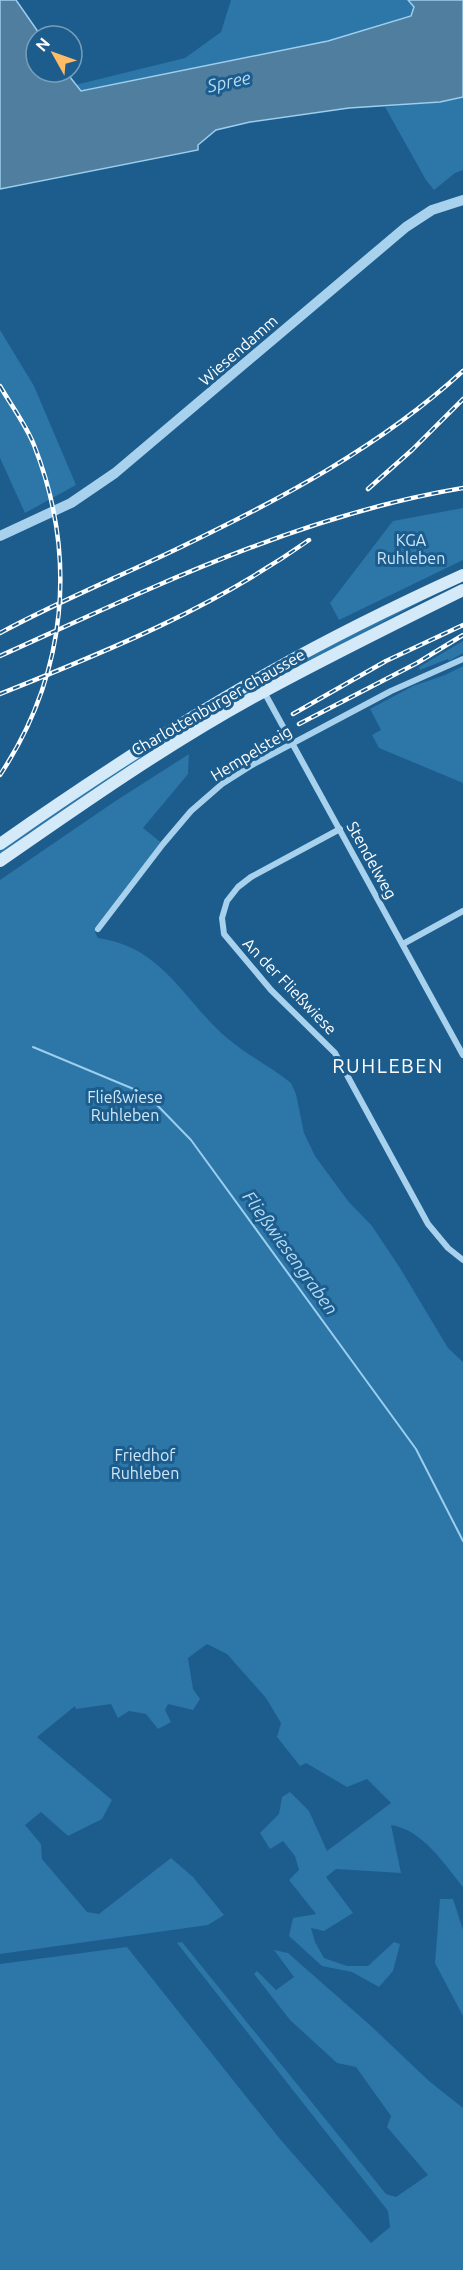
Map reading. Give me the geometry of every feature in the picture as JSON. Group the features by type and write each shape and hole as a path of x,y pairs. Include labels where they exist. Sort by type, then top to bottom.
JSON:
{"main road":[{"name":"Charlottenburger Chaussee","path":"0,844 121,761 257,679 355,627 463,575"},
{"name":"Charlottenburger Chaussee","path":"0,861 142,764 265,692 463,590"}],"street":[{"name":"Wiesendamm","path":"0,536 71,503 115,473 418,218 432,210 463,200"},
{"name":"Hempelsteig","path":"98,929 191,811 230,779 409,682 463,659"},
{"name":"Stendelweg","path":"257,679 463,1055"},
{"name":"An der Fließwiese","path":"340,829 251,876 238,887 224,909 222,928 232,945 256,974 335,1053 428,1224 448,1248 463,1260"},
{"path":"403,944 463,911"}],"green space":[{"path":"231,0 408,0 414,7 411,16 328,41 81,91 75,85 185,58 221,32"},
{"path":"463,97 463,170 455,173 434,190 426,180 385,107 440,102"},
{"path":"0,330 34,386 76,485 25,513 0,458"},
{"name":"KGA Ruhleben","path":"463,508 463,560 339,620 330,603 393,521"},
{"path":"421,598 422,601 286,674 285,672 321,649"},
{"path":"463,641 463,653 449,661 448,659 420,670 419,667"},
{"path":"463,666 463,783 379,748 372,735 381,730 370,709 413,686"},
{"path":"250,690 254,691 0,855 0,849 61,808"},
{"path":"189,754 188,774 143,828 163,844 95,932 98,938 120,943 156,963 227,1038 291,1083 296,1094 304,1133 315,1156 348,1201 372,1226 448,1348 463,1362 463,1887 423,1841 403,1828 391,1825 401,1873 336,1869 326,1877 353,1913 324,1931 311,1928 315,1942 324,1958 347,1966 368,1966 394,1942 400,1944 393,1971 379,1987 352,1972 322,1966 289,1936 293,1918 316,1914 289,1880 299,1870 295,1856 283,1841 270,1849 260,1833 279,1814 282,1797 290,1792 309,1811 327,1851 391,1803 367,1779 347,1787 306,1763 300,1766 277,1737 281,1723 266,1698 227,1654 207,1644 188,1658 193,1689 200,1699 193,1710 168,1704 165,1710 171,1722 158,1729 146,1714 129,1711 118,1718 111,1704 76,1709 75,1706 37,1737 112,1800 102,1819 68,1836 41,1812 25,1825 41,1844 42,1859 87,1912 99,1914 171,1858 193,1877 224,1915 208,1925 0,1954 0,880"},
{"path":"440,1899 453,1899 463,1930 463,2016 435,1963"},
{"path":"182,1942 386,2194 396,2197 428,2175 387,2127 391,2116 356,2067 337,2063 290,2020 254,1974 257,1971 276,1990 294,1977 274,1950 288,1953 429,2081 463,2108 463,2270 0,2270 0,1964 127,1947 280,2139 371,2243 390,2227 388,2211 177,1943"}],"water":[{"name":"Spree","path":"0,0 16,0 33,24 24,24 24,84 75,84 81,91 328,41 411,16 414,7 408,0 463,0 463,97 440,102 349,108 250,122 216,130 198,145 198,150 0,189"}],"waterway":[{"name":"Fließwiesengraben","path":"33,1047 136,1090 156,1104 191,1140 416,1449 463,1541"}],"railway":[{"path":"0,633 218,529 293,490 364,447 431,398 463,371"},
{"path":"0,386 31,438 48,487 57,530 60,572 59,614 52,656 40,697 23,736 0,775"},
{"path":"368,489 412,450 463,399"},
{"path":"0,656 112,605 284,535 402,500 463,488"},
{"path":"0,694 159,626 235,587 309,540"},
{"path":"293,714 386,661 463,625"},
{"path":"299,724 417,663 463,635"}],"district":[{"name":"RUHLEBEN","path":"388,1066"}],"park label":[{"name":"Fließwiese Ruhleben","path":"125,1106"},
{"name":"Friedhof Ruhleben","path":"145,1464"}]}
